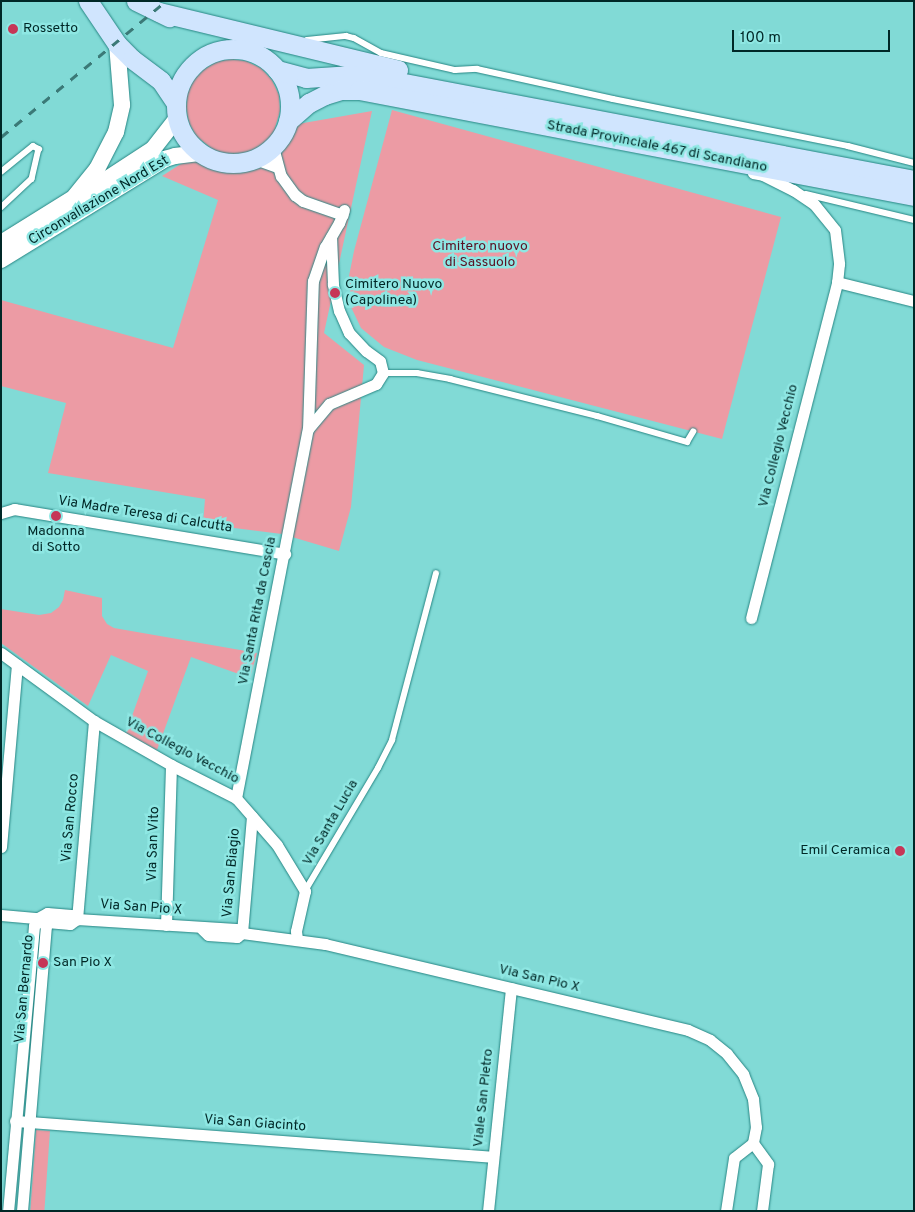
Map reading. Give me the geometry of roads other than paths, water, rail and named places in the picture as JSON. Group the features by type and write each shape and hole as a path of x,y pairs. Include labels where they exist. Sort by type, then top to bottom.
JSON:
{"main road":[{"path":"88,1 117,44 132,59 161,81 177,110 184,136 201,153 222,162 244,162 255,159 273,147 285,130 288,121 289,94 277,70"},
{"path":"136,1 233,50"},
{"path":"159,12 442,81 448,85 452,92"},
{"name":"Circonvallazione Nord Est","path":"75,197 77,191 104,157 116,132 122,105 117,44"},
{"path":"177,110 181,82 194,65 212,53 233,50 253,53 277,70 306,78 364,75 403,91"},
{"path":"288,121 310,103 341,90 403,91"},
{"name":"Strada Provinciale 467 di Scandiano","path":"403,91 452,92 914,180"},
{"name":"Strada Provinciale 467 di Scandiano","path":"403,91 654,146 914,196"},
{"name":"Circonvallazione Nord Est","path":"1,243 75,197 81,196 153,149 177,110"},
{"name":"Circonvallazione Nord Est","path":"1,260 165,159 201,153"}],"street":[{"name":"Via Collegio Vecchio","path":"654,146 668,158 763,176 797,192 814,204 835,230 838,264 837,282 750,618"},
{"name":"Via Santa Rita da Cascia","path":"236,798 308,430 315,274 343,213 304,202 289,187 277,167 273,147"},
{"path":"255,159 277,167"},
{"path":"331,237 333,275 337,302 344,325 356,342 380,361 383,373"},
{"path":"315,274 333,275"},
{"path":"837,282 914,301"},
{"name":"Via Santa Rita da Cascia","path":"308,430 329,404 376,384 383,373"},
{"name":"Via Madre Teresa di Calcutta","path":"1,513 14,509 285,554"},
{"name":"Via Collegio Vecchio","path":"1,653 94,721 171,765 236,798 277,844 306,890"},
{"path":"1,847 17,665"},
{"name":"Via San Rocco","path":"78,919 94,721"},
{"name":"Via San Vito","path":"166,925 171,765"},
{"name":"Via San Biagio","path":"242,933 252,816"},
{"path":"297,939 296,931 306,890"},
{"name":"Via San Pio X","path":"1,915 38,918 47,922 70,924 78,919 202,929 208,935 238,937 242,933 297,939 385,957 688,1030 710,1040 727,1054 742,1074 753,1099 756,1127 753,1143"},
{"name":"Via San Bernardo","path":"6,1203 34,926 38,918 46,926 28,1121 22,1211"},
{"name":"Viale San Pietro","path":"488,1211 511,988"},
{"name":"Via San Giacinto","path":"15,1121 493,1157"},
{"path":"726,1211 734,1158 753,1143 768,1164 762,1211"}],"lane":[{"path":"254,35 261,31 311,41 346,36 354,38 381,52 455,70 477,69 613,99 848,146 914,163"},
{"path":"1,172 33,146 39,149 32,179 1,208"},
{"path":"797,192 914,220"},
{"path":"383,373 416,373 450,379 597,416 687,442 693,432"},
{"name":"Via Santa Lucia","path":"306,890 378,768 392,740 436,574"}],"railway":[{"path":"1,137 166,1"}],"place":[{"name":"Rossetto","path":"13,29"},
{"name":"Cimitero Nuovo (Capolinea)","path":"335,293"},
{"name":"Madonna di Sotto","path":"56,516"},
{"name":"Emil Ceramica","path":"900,851"},
{"name":"San Pio X","path":"43,963"}],"park label":[{"name":"Cimitero nuovo di Sassuolo","path":"480,256"}]}
